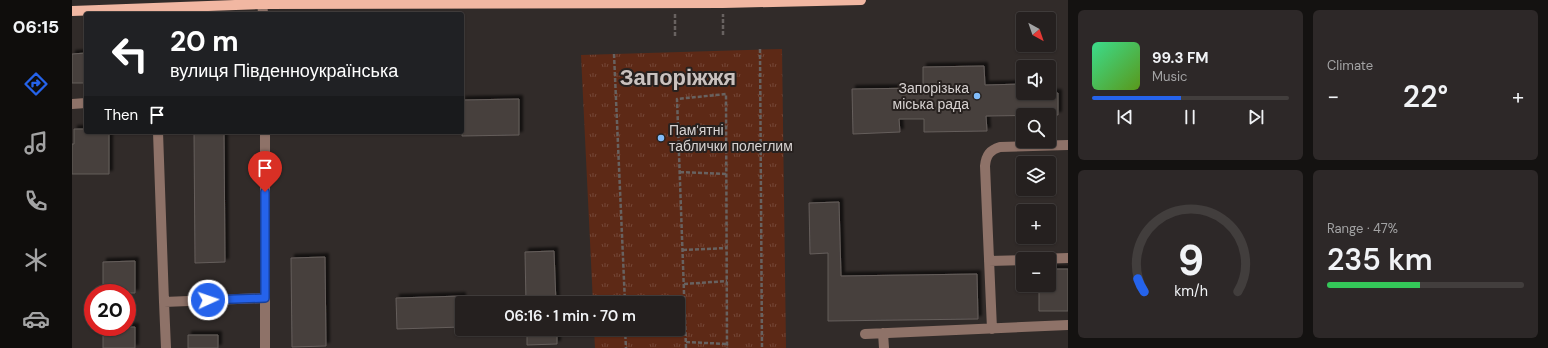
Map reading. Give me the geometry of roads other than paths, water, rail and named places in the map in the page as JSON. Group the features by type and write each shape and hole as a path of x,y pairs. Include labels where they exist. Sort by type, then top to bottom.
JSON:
{"main road":[{"path":"72,11 263,6 723,3 861,0"}],"street":[{"path":"72,104 84,103"},
{"path":"158,134 166,348"},
{"path":"265,134 265,348"},
{"path":"992,328 985,166 989,153 1000,147 1068,145"},
{"path":"1056,258 1068,258"},
{"path":"989,261 1016,260"},
{"path":"164,302 265,298"},
{"path":"865,334 1068,325"},
{"path":"883,333 884,348"}],"place":[{"name":"Запорізька міська рада","path":"977,96"},
{"name":"Пам'ятні таблички полеглим","path":"661,138"}],"district":[{"name":"Запоріжжя","path":"678,77"}]}
